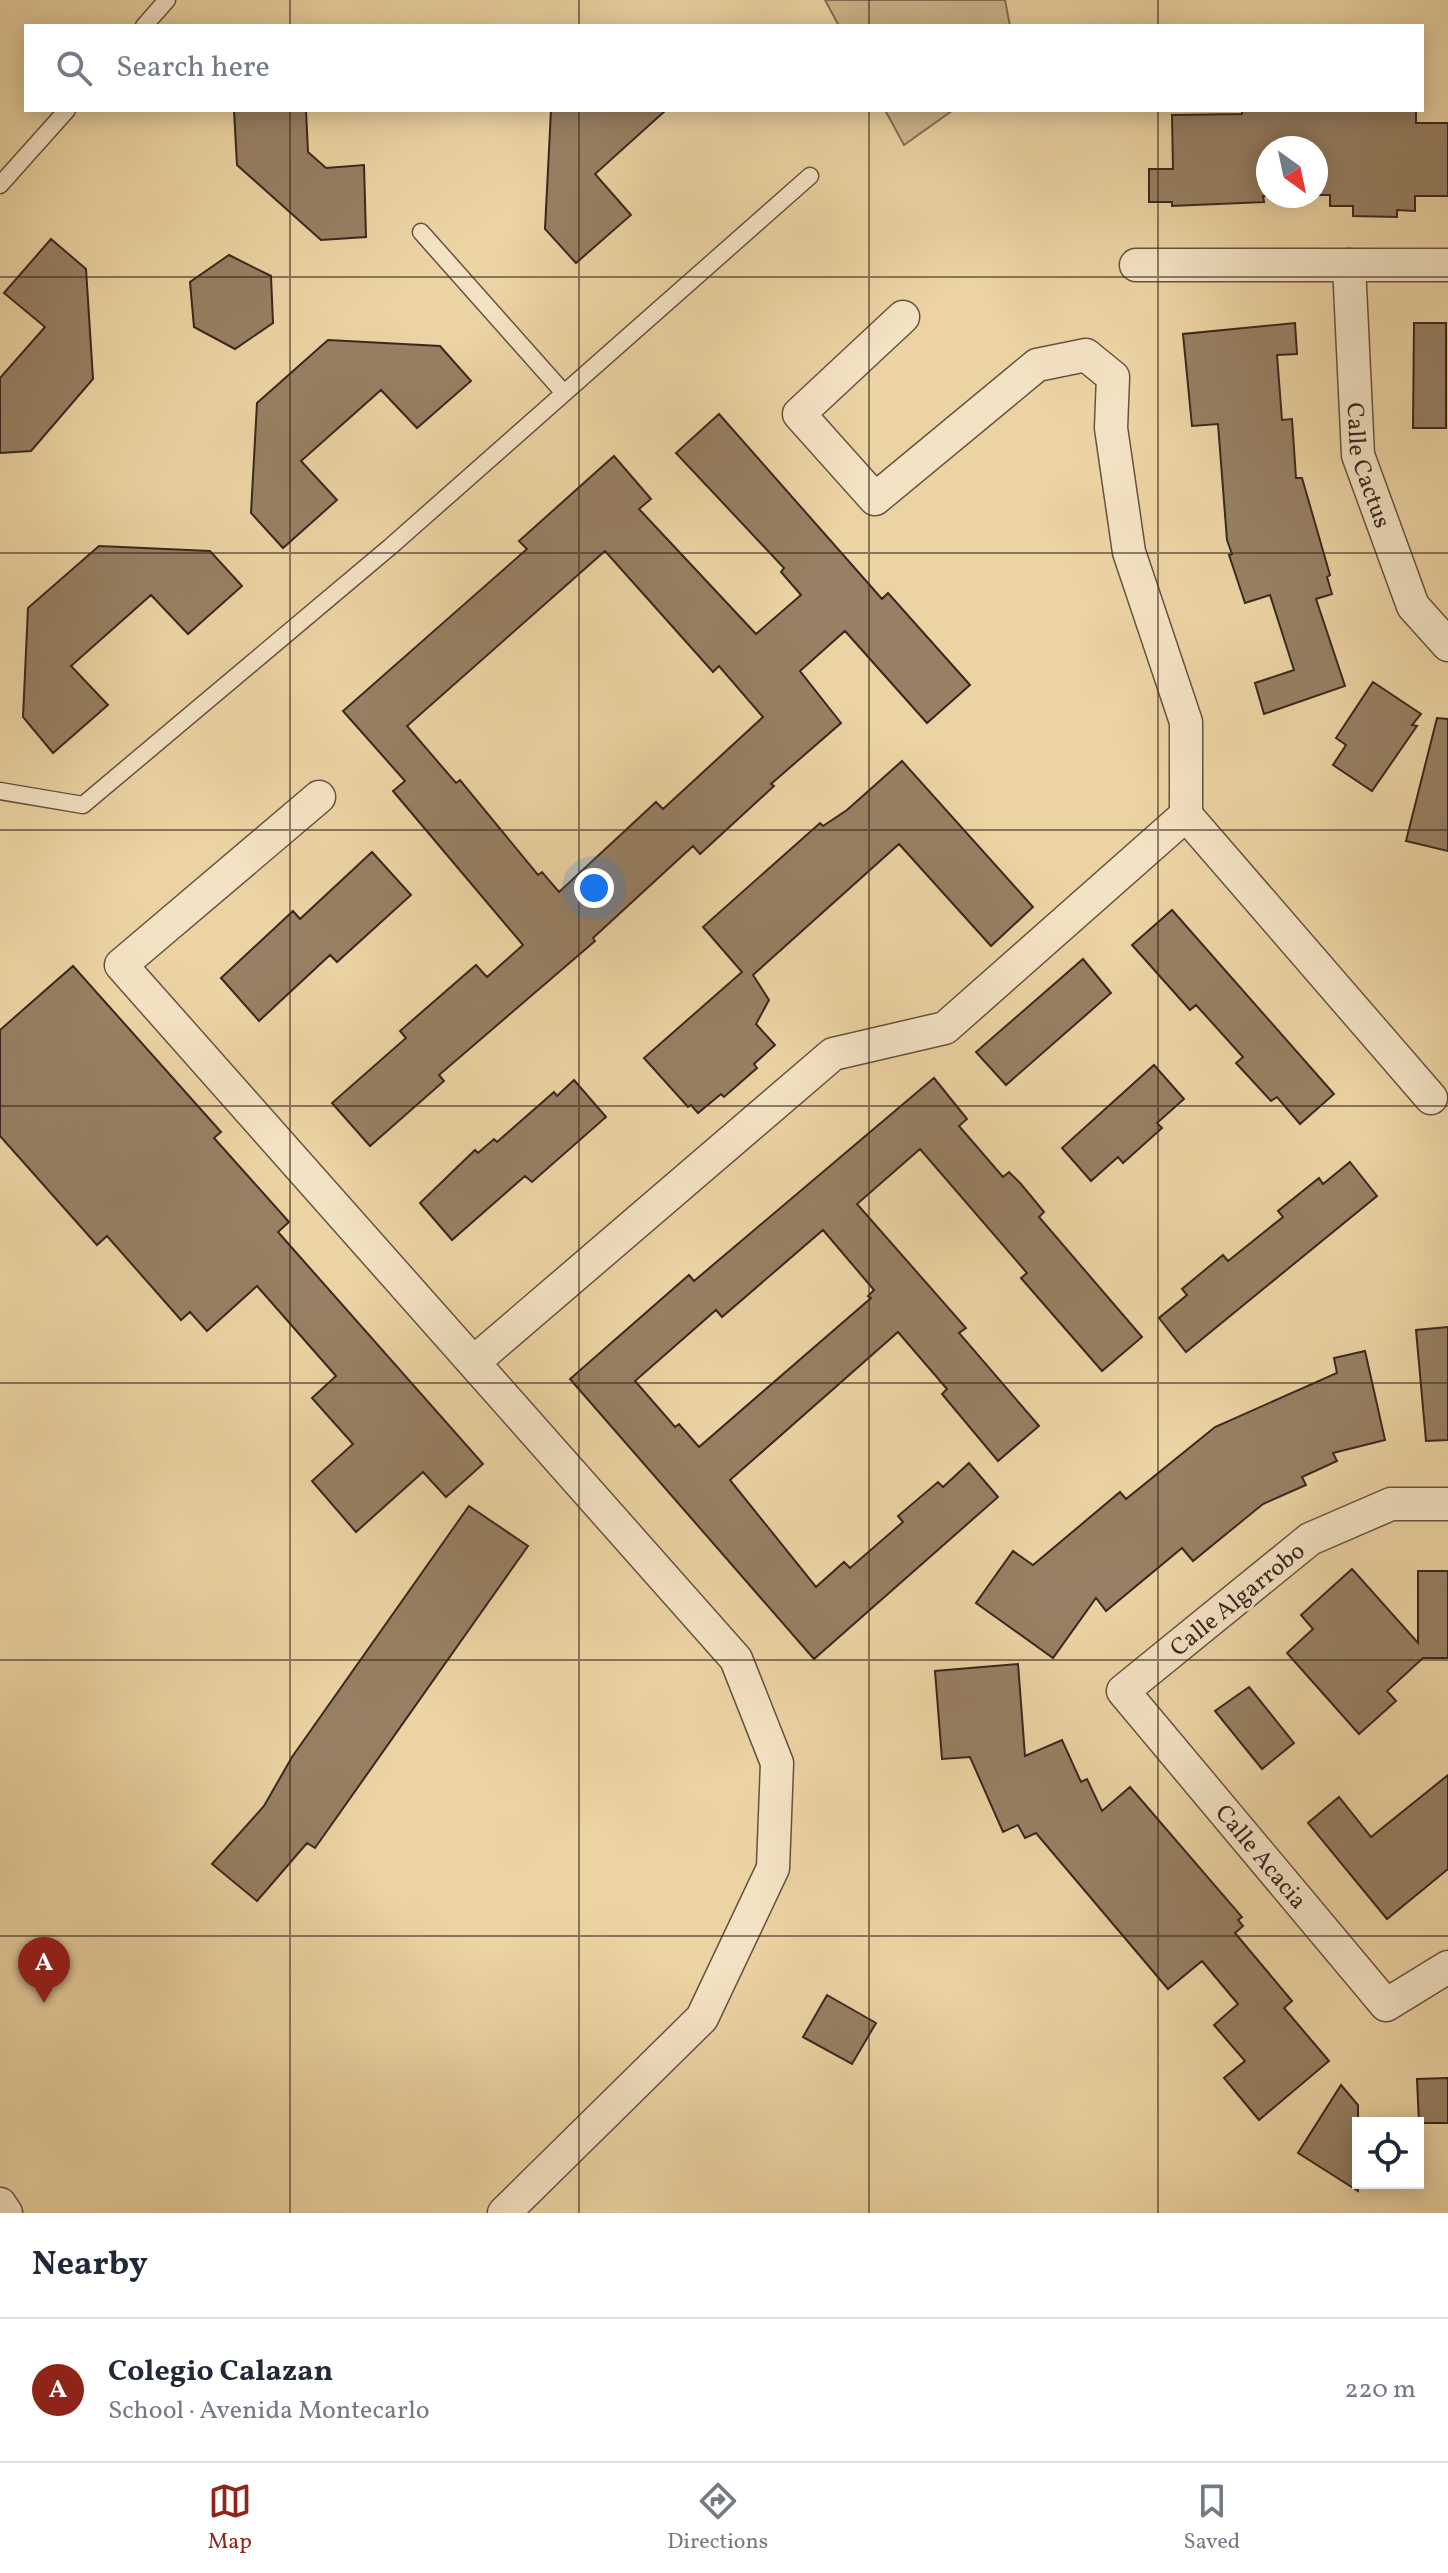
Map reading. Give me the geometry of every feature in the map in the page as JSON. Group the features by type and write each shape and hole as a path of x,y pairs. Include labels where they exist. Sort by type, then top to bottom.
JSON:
{"street":[{"path":"1136,265 1448,265"},
{"name":"Calle Cactus","path":"1349,265 1358,455 1413,606 1448,645"},
{"path":"903,317 799,414 875,499 1037,365 1086,355 1113,377 1111,428 1129,552 1186,722 1186,815 1431,1098"},
{"path":"319,797 121,965 736,1659 777,1763 773,1868 702,2018 504,2213"},
{"path":"475,1361 833,1054 945,1028 1186,815"},
{"name":"Calle Algarrobo","path":"1162,1659 1310,1539 1391,1504 1448,1504"},
{"name":"Calle Acacia","path":"1162,1659 1123,1691 1386,2005 1448,1967"},
{"path":"0,2204 6,2213"}],"lane":[{"path":"146,24 167,0"},
{"path":"0,185 65,112"},
{"path":"0,791 83,805 390,547 810,176"},
{"path":"421,232 564,393"}],"shaded area":[{"path":"825,0 1005,0 1010,24 838,24"},
{"path":"886,112 950,112 904,145"}],"building":[{"path":"234,112 306,112 308,152 326,168 364,165 366,237 321,240 237,165"},
{"path":"551,112 664,112 595,174 631,215 576,263 545,229"},
{"path":"1416,112 1416,123 1448,123 1448,196 1415,196 1415,211 1397,210 1397,217 1353,216 1353,206 1330,206 1328,136 1256,136 1256,202 1172,206 1172,202 1149,202 1149,169 1173,169 1172,115"},
{"path":"51,239 86,269 93,379 31,451 0,453 0,378 45,327 4,293"},
{"path":"229,255 271,276 273,323 235,349 194,327 190,282"},
{"path":"1295,323 1297,354 1277,355 1282,420 1292,419 1296,478 1302,478 1330,575 1327,577 1332,594 1316,599 1345,686 1264,714 1255,683 1294,670 1270,595 1245,603 1229,555 1232,554 1227,540 1218,424 1192,426 1183,334"},
{"path":"1414,323 1446,323 1446,428 1413,428"},
{"path":"328,340 440,346 471,381 417,428 381,390 301,461 337,500 283,548 251,513 257,403"},
{"path":"719,414 882,599 888,593 970,685 927,723 845,631 800,671 841,723 771,784 774,786 700,854 693,846 593,938 595,941 439,1075 444,1081 370,1146 332,1103 406,1038 400,1031 476,965 487,977 523,945 393,791 405,781 343,711 527,549 519,541 614,456 651,499 639,509 756,634 801,595 781,572 784,568 676,453","holes":["605,551 713,672 719,666 763,717 663,809 656,802 559,892 542,872 538,875 460,780 456,783 407,726"]},
{"path":"99,546 210,551 242,586 188,634 151,595 71,666 108,705 53,753 23,717 28,608"},
{"path":"1373,682 1421,714 1412,725 1417,726 1372,791 1333,765 1346,745 1336,738"},
{"path":"1437,718 1448,719 1448,851 1406,841"},
{"path":"902,761 1033,907 991,946 899,844 753,975 769,1000 756,1024 775,1045 754,1064 757,1068 724,1097 721,1094 698,1113 691,1105 688,1107 644,1058 742,972 703,927 820,823 823,826 847,810"},
{"path":"372,852 411,895 337,962 330,955 259,1021 221,978 293,911 300,919"},
{"path":"1172,910 1334,1094 1300,1124 1277,1097 1271,1101 1236,1063 1243,1057 1196,1005 1190,1010 1132,945"},
{"path":"1083,959 1111,993 1006,1085 976,1052"},
{"path":"73,966 221,1132 214,1138 289,1222 278,1232 483,1464 446,1497 423,1472 356,1532 312,1481 353,1444 312,1398 336,1376 257,1286 207,1331 190,1312 181,1320 107,1236 97,1245 0,1136 0,1030"},
{"path":"1154,1065 1184,1099 1157,1123 1162,1128 1123,1163 1118,1157 1091,1181 1062,1148"},
{"path":"934,1078 967,1119 959,1126 1003,1177 1009,1172 1021,1184 1044,1212 1039,1217 1142,1337 1102,1371 1021,1278 1027,1273 920,1149 857,1204 966,1328 959,1333 1039,1426 998,1461 942,1394 947,1389 898,1332 730,1480 816,1587 844,1562 850,1568 903,1522 898,1516 938,1482 943,1487 969,1463 998,1497 814,1659 570,1379 689,1275 694,1281","holes":["823,1230 874,1290 868,1296 871,1298 699,1447 679,1424 675,1427 635,1381 716,1310 722,1317"]},
{"path":"574,1080 606,1117 532,1182 525,1176 452,1240 420,1203 475,1150 478,1153 494,1139 497,1142 554,1092 557,1096"},
{"path":"1350,1162 1377,1196 1186,1352 1159,1318 1187,1295 1182,1289 1223,1255 1228,1261 1283,1217 1278,1211 1319,1178 1323,1184"},
{"path":"1448,1327 1448,1440 1426,1441 1416,1330"},
{"path":"1365,1351 1385,1440 1333,1453 1337,1461 1302,1477 1306,1485 1263,1504 1193,1561 1182,1548 1106,1611 1096,1598 1053,1658 976,1603 1013,1551 1033,1565 1120,1492 1126,1499 1215,1427 1337,1373 1334,1358"},
{"path":"469,1506 528,1546 315,1848 307,1843 257,1901 212,1864 264,1806 292,1757"},
{"path":"1352,1569 1418,1643 1418,1571 1448,1571 1448,1658 1423,1658 1387,1691 1396,1701 1359,1734 1287,1653 1313,1629 1301,1615"},
{"path":"1018,1664 1025,1756 1062,1740 1081,1782 1087,1779 1102,1811 1130,1787 1242,1917 1238,1920 1243,1926 1235,1933 1292,2001 1284,2008 1329,2061 1259,2120 1224,2078 1245,2061 1214,2025 1238,2004 1202,1961 1168,1989 1036,1833 1025,1838 1018,1825 1003,1832 970,1757 942,1759 935,1671"},
{"path":"1249,1687 1294,1743 1262,1769 1215,1711"},
{"path":"1448,1775 1448,1869 1387,1919 1308,1823 1339,1797 1371,1837"},
{"path":"827,1995 876,2023 852,2064 803,2037"},
{"path":"1448,2078 1448,2123 1424,2123 1424,2117 1419,2117 1417,2079"},
{"path":"1341,2085 1358,2105 1358,2117 1352,2117 1352,2187 1298,2153"}],"place":[{"name":"Colegio Calazan","path":"44,2003"}]}
